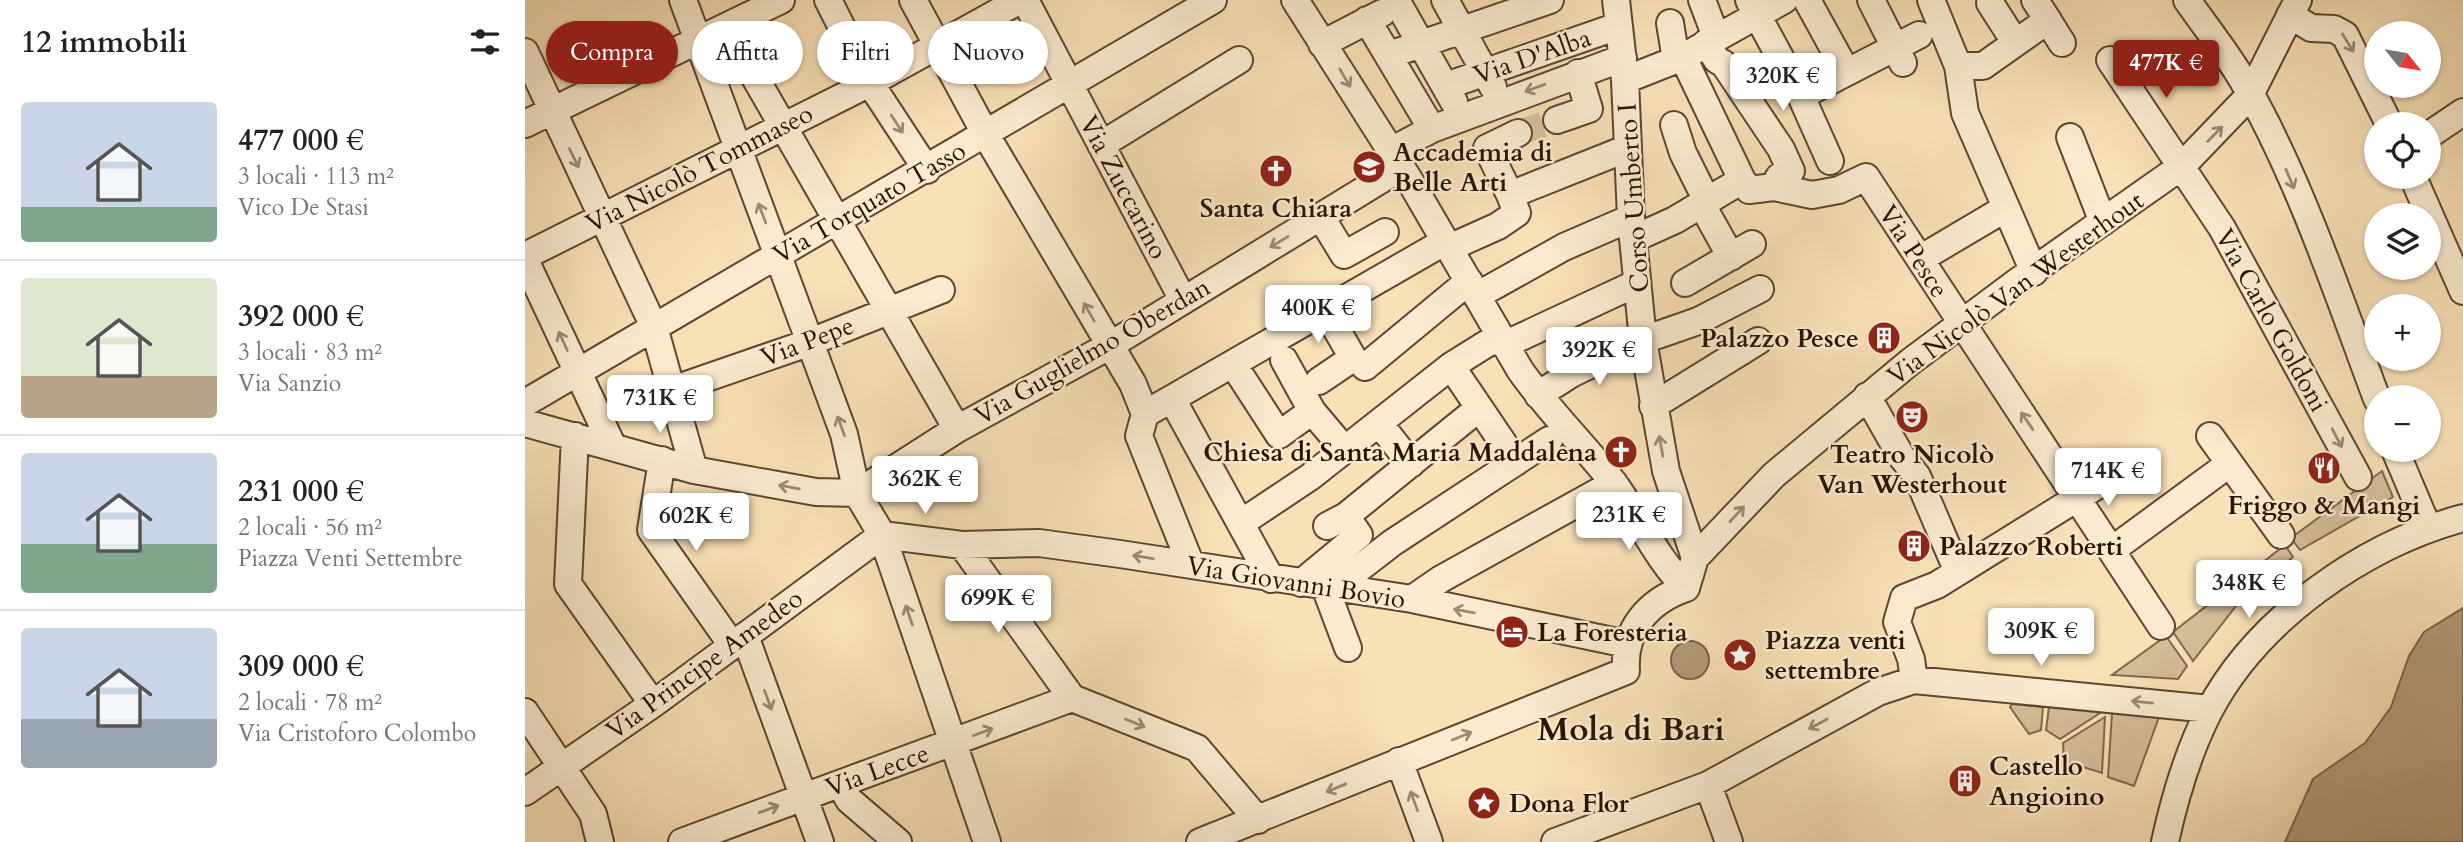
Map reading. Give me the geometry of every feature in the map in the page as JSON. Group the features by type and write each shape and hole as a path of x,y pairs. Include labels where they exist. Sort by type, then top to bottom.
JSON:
{"street":[{"path":"683,0 692,26"},
{"path":"738,21 781,0"},
{"path":"828,0 839,21"},
{"path":"912,0 928,29"},
{"name":"Via Nicolò Tommaseo","path":"984,21 1022,0"},
{"name":"Via Zuccarino","path":"1022,0 1070,84 1183,300"},
{"name":"Via Torquato Tasso","path":"525,403 927,170 1213,0"},
{"path":"1295,0 1335,61 1559,433 1613,483 1670,572 1686,588"},
{"path":"1445,0 1500,101"},
{"path":"1389,55 1461,28 1549,0"},
{"path":"1670,23 1679,59 1742,180 1749,190 1774,187 1779,177 1791,171 1781,149 1724,64 1717,60 1702,0"},
{"name":"Via Guglielmo Oberdan","path":"857,493 957,429 1109,346 1360,194 1394,160 1432,129 1579,73 1624,69 1679,59 1711,40 1752,8 1784,0"},
{"path":"1807,0 1846,71"},
{"path":"1871,0 1898,54"},
{"path":"2187,0 2242,78 2275,145 2330,274 2372,385"},
{"path":"1932,1 1958,66 1965,113 2034,272"},
{"path":"1322,44 1402,2 1421,43 1462,117"},
{"path":"1989,3 2015,42"},
{"path":"2294,7 2311,28 2334,30 2345,35 2383,112"},
{"name":"Via Nicolò Van Westerhout","path":"1695,558 1774,475 1867,396 1961,324 2182,166 2250,95 2294,7"},
{"path":"1752,8 1801,96 1831,161"},
{"path":"1958,66 1983,66 2015,42 2042,10 2062,43"},
{"name":"Corso Umberto I","path":"1617,13 1624,69 1632,229 1643,340 1666,471 1695,558"},
{"name":"Via D'Alba","path":"1445,86 1485,72 1617,13"},
{"path":"1367,20 1432,129"},
{"path":"1801,96 1846,71 1898,54 1919,35"},
{"path":"525,124 692,42"},
{"path":"525,52 654,327 694,470"},
{"path":"1101,145 1240,60"},
{"name":"Via Carlo Goldoni","path":"2110,60 2182,166 2252,279 2358,477"},
{"path":"1557,120 1589,109 1579,73"},
{"path":"713,84 844,434 857,493 882,535 986,842"},
{"path":"760,84 957,429"},
{"name":"Via Nicolò Tommaseo","path":"525,258 866,84"},
{"path":"871,84 927,170"},
{"path":"958,84 1133,384 1145,414 1139,436 1191,565"},
{"path":"2441,127 2463,112"},
{"path":"1674,125 1683,153 1705,197 1701,203"},
{"path":"1781,149 1818,132"},
{"path":"1145,414 1406,264 1446,245 1498,226 1517,213 1487,148 1518,133"},
{"path":"2070,138 2103,222"},
{"path":"1510,195 1628,148"},
{"name":"Via Pesce","path":"1774,187 1812,195 1839,190 1866,177 2161,626"},
{"path":"1365,367 1473,288 1564,247 1675,220 1742,180"},
{"path":"2418,189 2462,284"},
{"path":"1360,194 1406,264"},
{"path":"1685,283 1742,250 1701,203"},
{"path":"1920,259 2006,208"},
{"path":"1321,217 1344,255 1385,232"},
{"path":"525,258 613,447"},
{"path":"1241,523 1310,477 1451,366 1502,340 1637,284"},
{"path":"1538,395 1571,374 1643,340 1697,321 1759,289"},
{"name":"Via Pepe","path":"672,390 808,343 941,290"},
{"path":"1319,381 1353,358 1326,311"},
{"path":"1653,406 1758,341"},
{"path":"1284,360 1312,411 1344,449"},
{"path":"1233,364 1279,435 1312,411"},
{"path":"1451,366 1516,462"},
{"path":"1867,396 1901,456 1917,476 1958,572"},
{"path":"1172,399 1271,579"},
{"path":"1320,586 1359,535 1336,521 1479,408"},
{"path":"525,423 694,470 816,492 857,493"},
{"path":"1379,423 1411,464"},
{"path":"1320,586 1392,543 1559,433"},
{"path":"575,436 568,584 653,704"},
{"path":"2210,436 2281,536"},
{"path":"662,460 651,530 739,640 820,842"},
{"path":"2400,462 2428,528"},
{"path":"2112,550 2229,464"},
{"path":"1913,680 1911,659 1897,622 1904,598 1958,572 2111,477"},
{"path":"1412,599 1441,579 1613,483"},
{"path":"2165,842 2183,770 2210,709 2266,636 2308,597 2353,566 2428,528 2463,519"},
{"name":"Via Giovanni Bovio","path":"882,535 962,545 1039,543 1191,565 1412,599 1627,644"},
{"name":"Via Principe Amedeo","path":"525,792 653,704 882,535"},
{"path":"962,545 1072,698 1197,748 1258,820"},
{"path":"1686,588 1695,558"},
{"path":"1320,586 1348,648"},
{"path":"1200,842 1626,671 1627,644 1639,620 1669,594 1686,588"},
{"path":"1555,842 1708,785 1878,692 1913,680 2210,709"},
{"name":"Via Lecce","path":"682,842 1072,698"},
{"path":"525,712 593,814 600,842"},
{"path":"1399,761 1429,842"},
{"path":"840,784 849,800 898,842"},
{"path":"1708,785 1729,842"}],"shaded area":[{"path":"2382,471 2393,497 2300,550 2291,538"},
{"path":"2285,545 2293,557 2240,601 2193,661 2173,632"},
{"path":"2463,608 2463,842 2285,842 2313,779 2365,743 2391,707 2409,656 2424,632"},
{"path":"2166,636 2187,666 2178,679 2112,675"},
{"path":"1690,641 1704,646 1709,660 1704,674 1690,679 1676,674 1671,660 1676,646"},
{"path":"2012,704 2043,707 2041,730 2029,734 2010,707"},
{"path":"2049,707 2100,713 2060,739 2046,730"},
{"path":"2112,713 2159,717 2134,786 2108,777"},
{"path":"2105,717 2102,773 2064,761 2063,743"}],"tunnel":[{"path":"1518,133 1557,120"}],"place":[{"name":"Accademia di Belle Arti","path":"1369,167"},
{"name":"Santa Chiara","path":"1276,171"},
{"name":"Palazzo Pesce","path":"1884,338"},
{"name":"Teatro Nicolò Van Westerhout","path":"1912,417"},
{"name":"Chiesa di Santa Maria Maddalena","path":"1621,452"},
{"name":"Friggo & Mangi","path":"2324,468"},
{"name":"Palazzo Roberti","path":"1914,546"},
{"name":"La Foresteria","path":"1512,632"},
{"name":"Piazza venti settembre","path":"1740,655"},
{"name":"Castello Angioino","path":"1965,781"},
{"name":"Dona Flor","path":"1484,803"}],"district":[{"name":"Mola di Bari","path":"1631,728"}]}
